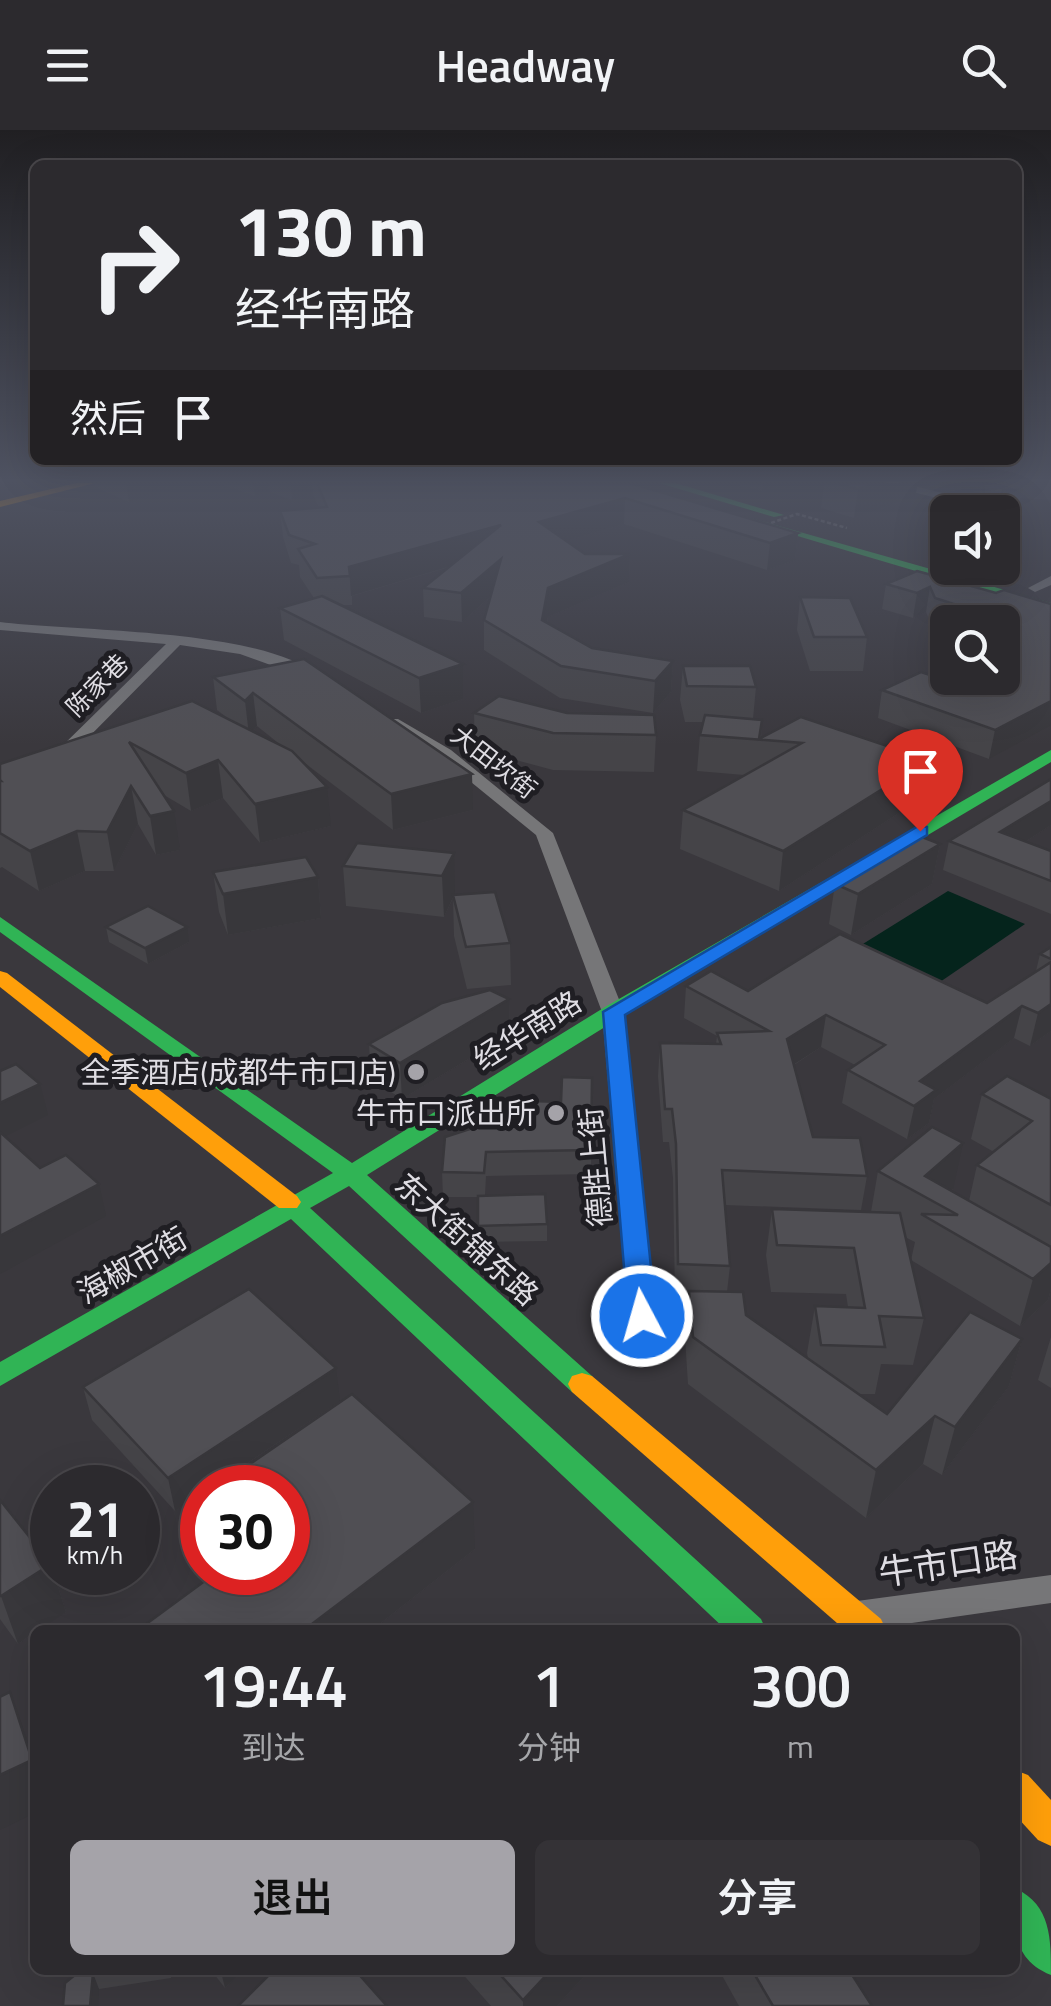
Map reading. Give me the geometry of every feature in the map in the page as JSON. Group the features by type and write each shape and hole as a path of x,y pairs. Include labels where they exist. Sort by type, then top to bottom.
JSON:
{"main road":[{"path":"935,571 1051,607"},
{"path":"1020,581 1046,587"},
{"name":"经华南路","path":"293,1206 1051,754"},
{"name":"东大街锦东路","path":"0,924 350,1174 634,1431 863,1623"},
{"path":"0,977 293,1206 744,1625"},
{"name":"海椒市街","path":"0,1376 293,1206"},
{"path":"1020,1793 1051,1827"},
{"path":"1020,1914 1051,1954"}],"street":[{"path":"0,626 258,654 290,664 325,684"},
{"name":"陈家巷","path":"40,770 72,746 175,643"},
{"name":"大田坎街","path":"376,713 445,753 544,832 614,1012"},
{"name":"德胜上街","path":"614,1012 642,1316"},
{"name":"牛市口路","path":"863,1623 1051,1589"}],"shaded area":[{"path":"948,891 1025,924 937,984 858,947"}],"building":[{"path":"312,571 349,571 350,576 317,578"},
{"path":"445,571 487,571 461,593 423,588"},
{"path":"498,571 590,571 548,588 542,620 592,648 673,661 655,681 561,666 484,620"},
{"path":"917,571 930,575 930,585 967,585 996,593 1004,590 1051,604 1051,701 995,730 882,690 921,672 930,675 930,695 1020,695 1020,605 957,605 935,598 930,587 917,593 886,584"},
{"path":"322,596 463,664 419,678 280,608"},
{"path":"800,597 850,598 867,637 814,637"},
{"path":"304,659 472,774 391,794 253,693 245,701 213,677"},
{"path":"683,666 750,666 756,687 687,686"},
{"path":"499,696 567,713 654,715 656,735 553,733 474,713"},
{"path":"192,701 292,751 327,787 255,804 218,760 186,773 129,742 174,811 150,816 131,786 107,832 77,831 30,851 0,833 0,764"},
{"path":"705,715 762,720 759,739 801,717 929,760 783,851 683,810 802,743 700,735"},
{"path":"1051,779 1051,801 1000,832 1051,851 1051,881 949,841"},
{"path":"917,835 940,844 858,894 835,884"},
{"path":"357,843 454,853 442,876 343,866"},
{"path":"306,857 318,877 223,894 213,872"},
{"path":"495,892 510,943 466,947 453,895"},
{"path":"148,906 187,927 145,948 106,927"},
{"path":"840,934 987,1003 1051,962 1051,1004 1038,1013 1022,1006 920,1081 936,1090 914,1106 848,1070 885,1045 826,1015 787,1039 813,1137 860,1138 867,1176 722,1170 730,1266 678,1264 676,1144 672,1109 665,1109 660,1043 721,1044 717,1033 769,1031 686,986 711,971 748,991"},
{"path":"1051,947 1051,959 1040,954"},
{"path":"490,990 509,999 400,1063 369,1044 442,1003"},
{"path":"16,1064 40,1084 0,1103 0,1071"},
{"path":"1007,1076 1051,1099 1051,1205 977,1165 1032,1121 982,1094"},
{"path":"562,1077 592,1078 591,1150 486,1152 484,1173 442,1172 445,1137 476,1127 495,1127 497,1100 561,1102"},
{"path":"932,1127 963,1143 925,1176 1051,1247 1051,1263 1033,1279 921,1214 958,1215 878,1171"},
{"path":"0,1132 40,1168 66,1155 99,1184 0,1236"},
{"path":"545,1194 547,1224 478,1226 478,1196"},
{"path":"772,1209 900,1213 924,1318 879,1316 885,1347 821,1345 815,1306 865,1308 854,1248 777,1245"},
{"path":"249,1289 336,1368 188,1465 180,1465 180,1470 168,1478 160,1465 83,1387"},
{"path":"689,1291 743,1292 746,1315 887,1414 970,1312 1022,1339 955,1427 935,1416 876,1470 693,1337"},
{"path":"352,1394 473,1502 311,1625 145,1625 186,1595 310,1595 310,1465 251,1465"},
{"path":"0,1500 30,1538 30,1577 0,1595"},
{"path":"10,1692 30,1761 0,1775 0,1697"},
{"path":"75,1975 93,1975 90,2006 63,2006 65,1983"},
{"path":"269,1975 359,1975 387,2006 238,2006"},
{"path":"500,1975 546,1975 523,2000"},
{"path":"755,1975 852,1975 872,2006 773,2006"}],"traffic: fast":[{"path":"927,571 1051,607"},
{"path":"0,1375 351,1174 613,1012 1051,755"},
{"path":"0,923 351,1174 582,1384"},
{"path":"288,1202 744,1625"},
{"path":"1020,1915 1051,1955"}],"traffic: slow":[{"path":"0,977 288,1202"},
{"path":"582,1384 863,1625"},
{"path":"1020,1793 1051,1827"}],"place":[{"name":"全季酒店(成都牛市口店)","path":"416,1072"},
{"name":"牛市口派出所","path":"556,1113"}],"route":[{"path":"642,1316 614,1012 920,831"}]}
